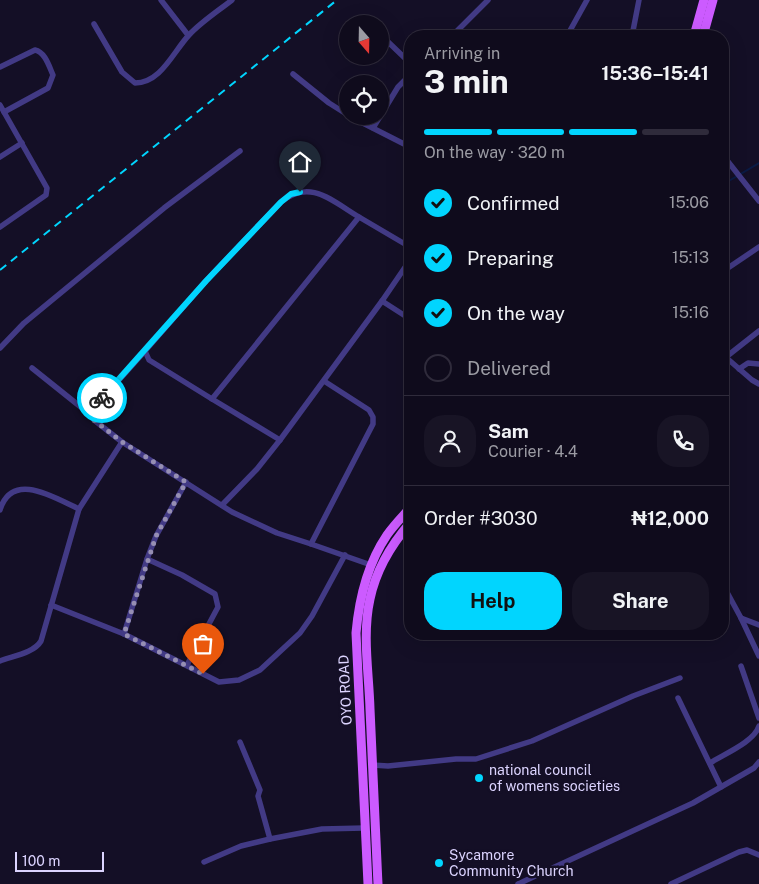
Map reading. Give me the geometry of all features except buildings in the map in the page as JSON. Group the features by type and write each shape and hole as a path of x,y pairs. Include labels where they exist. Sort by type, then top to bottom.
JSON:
{"main road":[{"path":"696,30 704,0"},
{"path":"705,30 713,0"},
{"name":"OYO ROAD","path":"368,884 356,633 360,600 371,565 387,535 404,515"},
{"name":"OYO ROAD","path":"378,884 367,657 368,611 372,589 380,568 390,549 404,531"}],"street":[{"path":"161,0 188,35"},
{"path":"94,24 122,72 135,83 145,83 180,48 188,35 232,0"},
{"path":"458,30 488,0"},
{"path":"570,30 587,0"},
{"path":"633,30 639,0"},
{"path":"389,43 404,57"},
{"path":"0,67 35,50 40,51 43,55 53,75 48,88 4,112"},
{"path":"293,74 339,110"},
{"path":"373,128 398,87 404,81"},
{"path":"0,105 48,192 0,227"},
{"path":"367,125 404,144"},
{"path":"0,157 22,143"},
{"path":"0,348 24,323 164,208 240,151"},
{"path":"729,162 759,201"},
{"path":"92,416 91,412 94,408 206,281 281,202 291,194 308,191 316,193 404,243"},
{"path":"212,399 359,217"},
{"path":"729,267 759,247"},
{"path":"222,505 257,469 280,440 404,269"},
{"path":"382,301 404,316"},
{"path":"729,352 759,331"},
{"path":"145,351 149,360 280,440"},
{"path":"729,360 759,384"},
{"path":"739,369 748,363 759,364"},
{"path":"32,368 122,442 242,518 277,533 371,565"},
{"path":"310,544 373,424 370,410 324,381"},
{"path":"0,660 32,650 38,646 79,510 122,442"},
{"path":"124,634 156,536 186,482"},
{"path":"0,510 3,500 11,492 32,489 45,492 79,510"},
{"path":"51,605 124,634 219,682 239,680 260,670 300,633 312,616 345,555"},
{"path":"147,559 182,575 217,597 218,606 187,665"},
{"path":"729,596 742,618 758,653"},
{"path":"742,618 759,625"},
{"path":"754,646 759,640"},
{"path":"741,666 759,718"},
{"path":"372,765 388,766 456,759 476,759 532,741 633,696 680,678"},
{"path":"678,698 721,787"},
{"path":"710,763 746,742 757,731 759,726"},
{"path":"240,742 260,790 258,796 270,839"},
{"path":"518,884 692,803 754,768 759,762"},
{"path":"204,862 241,846 270,839 322,829 364,828"},
{"path":"671,884 739,852 748,850 759,855"}],"waterway":[{"path":"729,181 759,163"}],"railway":[{"path":"0,270 337,0"}],"way so far":[{"path":"102,398 91,412 94,420 122,442 186,482 156,536 124,634 203,674"}],"place":[{"name":"national council of womens societies","path":"479,778"},
{"name":"Sycamore Community Church","path":"439,863"}],"route":[{"path":"102,398 206,281 281,202 291,194 300,192"}]}
